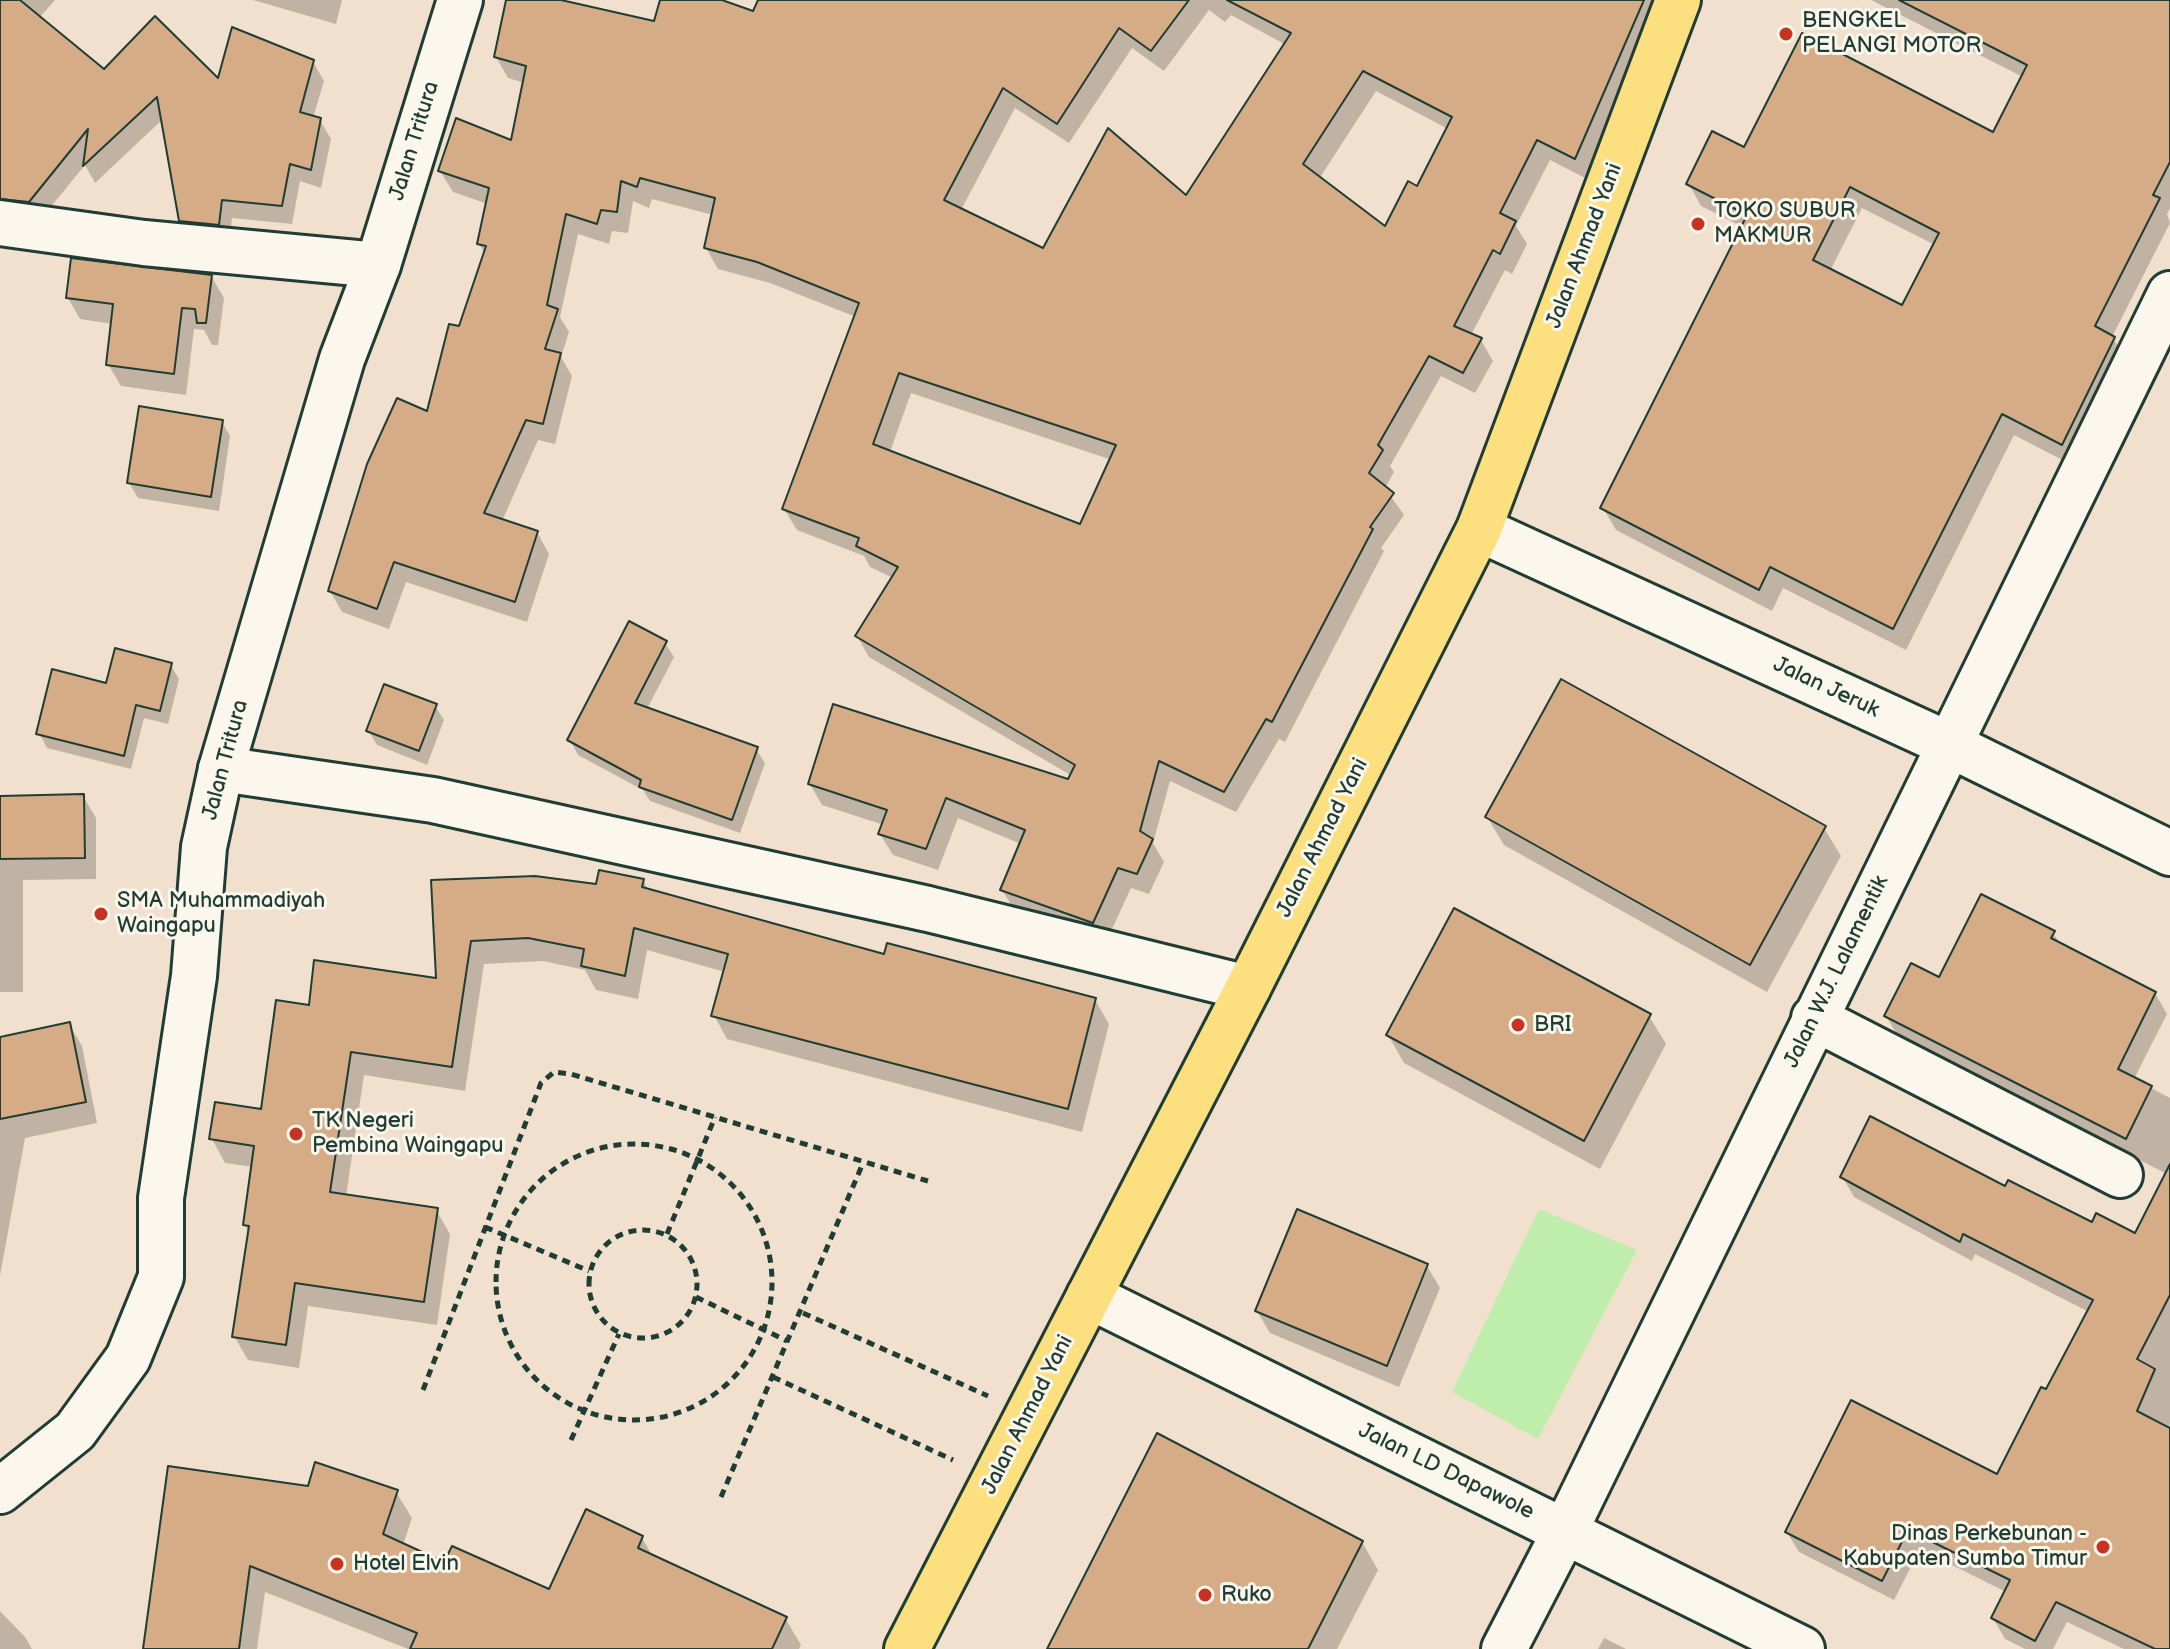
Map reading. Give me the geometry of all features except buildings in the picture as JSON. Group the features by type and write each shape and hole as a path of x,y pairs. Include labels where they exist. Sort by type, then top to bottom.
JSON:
{"highway":[{"name":"Jalan Ahmad Yani","path":"907,1649 1248,988 1479,529 1678,0"}],"street":[{"name":"Jalan Tritura","path":"0,1491 75,1431 128,1358 161,1277 161,1198 194,976 204,847 221,769 342,359 378,265 460,0"},
{"path":"0,223 144,243 378,265"},
{"name":"Jalan W.J. Lalamentik","path":"1504,1649 1565,1531 2170,294"},
{"name":"Jalan Jeruk","path":"1479,529 1950,745 2170,853"},
{"path":"221,769 433,800 913,906 1248,988"},
{"path":"1814,1018 2120,1175"},
{"name":"Jalan LD Dapawole","path":"1089,1296 1802,1649"}],"path":[{"path":"423,1390 541,1083 554,1072 928,1181"},
{"path":"667,1234 715,1117"},
{"path":"622,1143 662,1145 699,1158 726,1178 748,1202 763,1232 772,1264 772,1297 764,1330 747,1363 731,1381 691,1408 656,1419 632,1420 583,1411 557,1397 533,1377 515,1353 502,1325 495,1294 496,1264 503,1234 522,1200 540,1180 583,1151 622,1143"},
{"path":"721,1497 787,1341 803,1313 863,1163"},
{"path":"485,1227 589,1271"},
{"path":"643,1229 667,1234 686,1250 697,1272 696,1297 685,1320 666,1335 643,1340 619,1334 599,1318 589,1295 589,1271 600,1249 619,1234 643,1229"},
{"path":"696,1297 787,1341"},
{"path":"803,1313 1028,1414"},
{"path":"571,1440 619,1334"},
{"path":"773,1377 995,1479"}],"green space":[{"path":"1539,1209 1637,1250 1538,1439 1452,1392"}],"place":[{"name":"BENGKEL PELANGI MOTOR","path":"1786,34"},
{"name":"TOKO SUBUR MAKMUR","path":"1698,224"},
{"name":"SMA Muhammadiyah Waingapu","path":"101,914"},
{"name":"BRI","path":"1518,1025"},
{"name":"TK Negeri Pembina Waingapu","path":"296,1134"},
{"name":"Dinas Perkebunan - Kabupaten Sumba Timur","path":"2103,1547"},
{"name":"Hotel Elvin","path":"337,1564"},
{"name":"Ruko","path":"1205,1595"}]}
